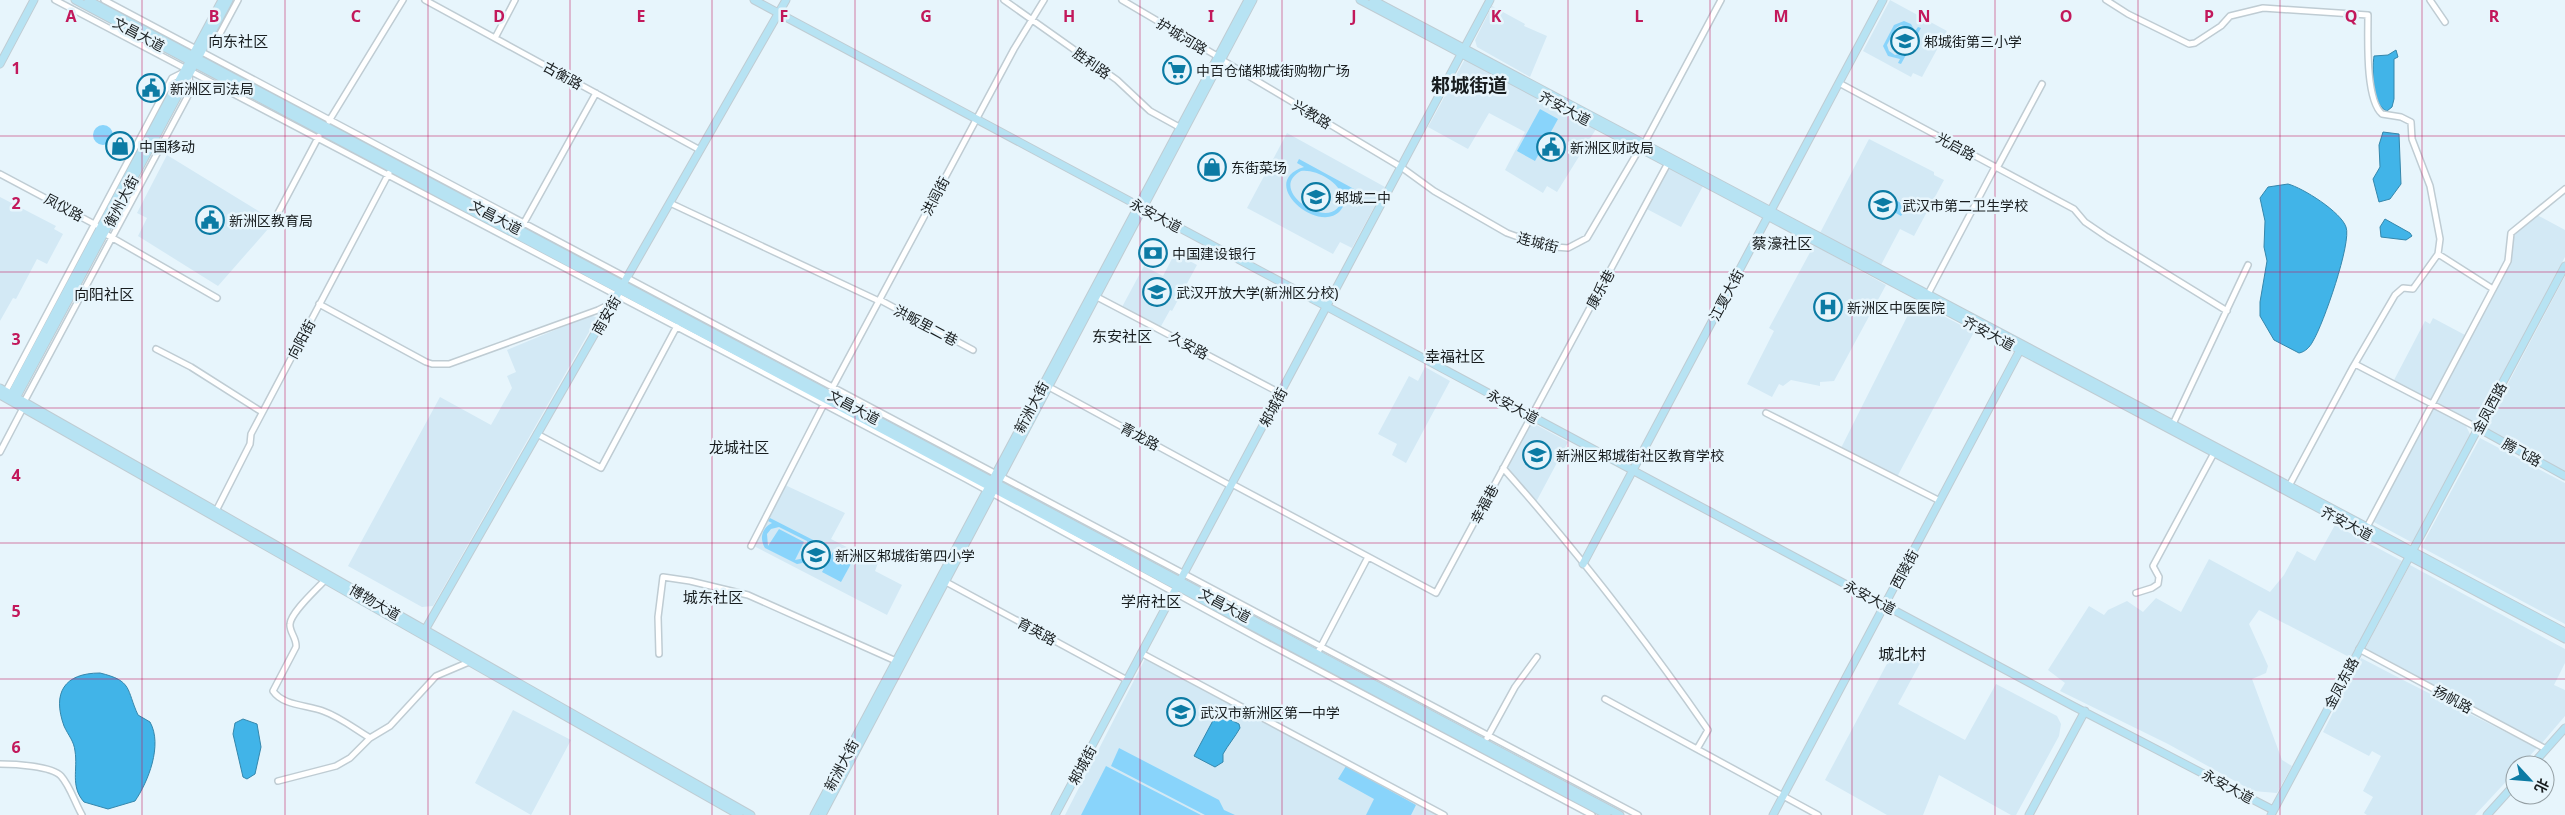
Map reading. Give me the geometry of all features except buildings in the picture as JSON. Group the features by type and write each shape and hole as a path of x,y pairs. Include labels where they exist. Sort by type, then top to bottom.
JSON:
{"main road":[{"path":"0,64 34,0"},
{"name":"文昌大道","path":"75,0 197,55"},
{"name":"文昌大道","path":"88,0 197,55 324,129 390,172 678,325 826,399"},
{"name":"衡州大街","path":"197,55 222,0"},
{"name":"衡州大街","path":"8,395 229,0"},
{"name":"永安大道","path":"754,0 2272,812"},
{"name":"南安街","path":"425,630 786,0"},
{"name":"新洲大街","path":"814,815 896,661 1097,297 1179,127 1220,58 1248,0"},
{"name":"新洲大街","path":"822,815 946,582 994,484 1252,0"},
{"name":"齐安大道","path":"1360,0 1463,51"},
{"name":"齐安大道","path":"1373,0 1463,51 2214,453 2565,632"},
{"name":"邾城街","path":"1055,815 1490,0"},
{"name":"江夏大街","path":"1583,564 1883,0"},
{"name":"文昌大道","path":"324,129 520,230 618,293 994,484 1177,587 1607,815"},
{"name":"齐安大道","path":"1642,146 1668,163 1928,294 2367,527 2411,554 2565,639"},
{"name":"金凤西路","path":"2411,554 2565,266"},
{"name":"西陵街","path":"1773,815 2020,350"},
{"name":"博物大道","path":"8,395 325,580 739,815"},
{"name":"博物大道","path":"23,405 216,511 751,815"},
{"name":"腾飞路","path":"2478,428 2565,476"},
{"name":"金凤东路","path":"2272,812 2411,554"},
{"name":"文昌大道","path":"1177,587 1319,650 1484,743 1620,815"},
{"path":"2029,815 2085,712"},
{"path":"2541,755 2565,728"},
{"path":"2487,815 2505,795"}],"street":[{"path":"55,0 187,72 324,129 524,223 627,277 832,387 994,484 1592,815"},
{"path":"104,0 324,129"},
{"path":"197,55 216,41 238,0"},
{"path":"276,217 324,129 403,0"},
{"name":"古衡路","path":"425,0 700,150"},
{"path":"495,38 515,0"},
{"name":"胜利路","path":"1004,0 1117,80 1150,111 1179,127"},
{"name":"洪闾街","path":"751,546 832,387 1031,20 1044,0"},
{"name":"护城河路","path":"1122,0 1220,58"},
{"name":"连城街","path":"1401,167 1434,191 1515,236 1542,246 1564,249 1580,244 1590,234 1642,146 1721,0"},
{"path":"2106,0 2128,14 2189,44 2195,43 2232,15 2263,8 2368,15 2373,96 2380,112 2401,117 2411,122 2412,139 2430,186 2440,239 2438,254 2413,288 2403,288 2395,295 2289,486"},
{"path":"2430,0 2445,22"},
{"name":"兴教路","path":"1220,58 1401,167"},
{"path":"0,452 23,405 191,90 187,72"},
{"name":"光启路","path":"1839,83 2074,209 2085,222 2227,310"},
{"path":"1928,294 2042,84"},
{"path":"520,230 596,93"},
{"name":"康乐巷","path":"1531,415 1668,163"},
{"name":"向阳街","path":"216,511 250,444 251,434 262,412 390,172"},
{"name":"凤仪路","path":"0,174 100,228 112,238 216,298"},
{"path":"2367,527 2508,261 2509,240 2514,229 2565,189"},
{"name":"洪畈里二巷","path":"670,203 879,300 973,350"},
{"path":"8,395 100,228"},
{"path":"2438,254 2494,289"},
{"path":"2173,424 2248,265"},
{"path":"319,304 426,362 444,365 598,310 618,293"},
{"name":"久安路","path":"1097,297 1280,393"},
{"path":"538,434 601,468 678,325"},
{"path":"156,349 191,367 262,412"},
{"path":"2355,364 2478,428"},
{"name":"青龙路","path":"1049,387 1436,593"},
{"path":"826,399 994,484 1184,574 1319,650 1489,735 1638,815"},
{"path":"1766,413 1940,501"},
{"name":"幸福巷","path":"1436,593 1531,415"},
{"path":"2136,593 2158,584 2159,577 2153,566 2214,453"},
{"path":"1504,468 1663,665 1708,730 1698,749"},
{"path":"1319,650 1368,557"},
{"path":"659,654 658,617 662,577 690,581 748,595 896,661"},
{"path":"325,580 292,618 290,627 296,641 296,647 273,691 277,696 300,705 327,712 370,738"},
{"name":"育英路","path":"946,582 1127,680"},
{"name":"扬帆路","path":"2359,650 2546,749"},
{"path":"1141,654 1444,815"},
{"path":"1484,743 1515,687 1537,658"},
{"path":"278,781 342,763 370,738 390,726 436,676 469,662"},
{"path":"1605,699 1818,815"},
{"path":"0,764 17,764 58,774 64,780 82,815"}],"shaded area":[{"name":"邾城街第三小学","path":"1890,0 1947,31 1922,77 1913,73 1911,77 1863,51"},
{"path":"1492,6 1525,24 1524,26 1547,36 1530,77 1477,47 1475,40"},
{"path":"1904,21 1911,24 1915,31 1918,27 1921,28 1901,64 1898,63 1900,59 1888,56 1883,46 1894,25","holes":["1901,25 1909,28 1912,36 1902,53 1895,55 1889,51 1887,45 1896,28"]},
{"path":"2396,50 2398,57 2394,59 2394,99 2392,107 2387,111 2378,102 2374,87 2374,56 2388,55"},
{"path":"1465,59 1596,129 1557,192 1547,186 1543,193 1505,170 1525,132 1489,113 1468,149 1428,127"},
{"path":"1540,109 1558,119 1535,161 1517,151"},
{"path":"103,125 110,128 113,135 110,142 103,145 96,142 93,135 96,128"},
{"path":"2383,132 2399,134 2401,184 2390,199 2379,202 2373,179 2380,167 2379,145"},
{"name":"邾城二中","path":"1287,133 1385,187 1352,248 1340,242 1333,254 1247,208"},
{"name":"武汉市第二卫生学校","path":"1869,139 1934,172 1934,175 1944,180 1914,236 1900,229 1881,265 1820,233"},
{"name":"新洲区教育局","path":"167,155 275,221 218,286 138,236 147,218 137,213"},
{"path":"1299,159 1354,189 1352,192 1344,189 1344,206 1340,211 1330,217 1318,216 1306,212 1296,204 1288,194 1286,184 1291,174 1304,167 1297,163","holes":["1301,171 1320,174 1332,181 1342,196 1338,208 1329,213 1318,212 1306,207 1296,199 1291,189 1292,180"]},
{"path":"1667,167 1703,186 1681,227 1645,208"},
{"path":"2288,184 2312,195 2337,215 2346,227 2347,236 2336,284 2318,332 2310,345 2299,353 2274,340 2260,316 2260,302 2267,261 2264,247 2265,221 2260,198 2268,187"},
{"path":"1888,195 1907,207 1901,216 1882,205"},
{"path":"0,197 56,226 54,229 63,234 47,264 37,259 16,299 13,298 0,321"},
{"path":"2537,215 2565,230 2565,257 2480,419 2472,422 2436,403 2512,259 2511,244 2518,228"},
{"path":"2385,219 2412,236 2406,240 2381,237 2380,227"},
{"name":"新洲区中医医院","path":"1814,245 1886,285 1834,381 1820,382 1820,386 1791,380 1783,386 1779,384 1772,397 1747,384 1774,331 1769,328"},
{"name":"武汉开放大学(新洲区分校)","path":"1175,253 1197,265 1172,311 1170,310 1160,328 1122,307 1144,266 1163,276"},
{"path":"2565,276 2565,473 2484,429"},
{"path":"1915,301 1974,332 1897,477 1841,448"},
{"path":"591,315 597,318 433,606 422,607 348,566 440,397 491,425 512,388 507,376 516,372 507,350"},
{"path":"2433,318 2465,335 2430,402 2393,382 2425,321 2430,324"},
{"path":"1425,367 1450,381 1406,463 1392,455 1397,444 1378,434 1409,376 1418,381"},
{"path":"2433,407 2466,426 2471,436 2413,543 2372,521"},
{"name":"新洲区邾城街社区教育学校","path":"1531,422 1568,442 1536,502 1507,468"},
{"path":"2480,438 2565,483 2565,624 2421,547"},
{"name":"新洲区邾城街第四小学","path":"785,485 845,513 831,539 878,563 875,571 902,585 887,615 754,546"},
{"path":"770,518 819,543 817,546 811,544 812,552 809,558 797,564 765,548 762,537 764,530 772,523 768,521","holes":["779,527 807,541 809,551 805,558 795,560 804,542 779,529 768,546 767,534 771,529"]},
{"path":"2335,525 2402,561 2351,658 2259,610 2249,624 2268,666 2266,673 2252,679 2282,760 2292,766 2277,793 2253,791 2168,744 2060,691 2065,683 2048,670 2089,606 2104,615 2108,610 2127,601 2143,612 2156,598 2181,612 2209,559 2270,592 2284,575 2297,551 2315,561"},
{"path":"833,552 852,562 841,582 822,572"},
{"path":"2410,565 2565,649 2565,663 2554,685 2565,690 2565,716 2542,743 2365,649"},
{"path":"1898,643 1924,656 1898,704 1965,740 1996,684 2057,716 2061,724 2059,736 2016,815 2011,815 1939,775 1923,815 1887,815 1825,780"},
{"path":"2361,658 2537,748 2530,755 2505,755 2505,783 2475,815 2367,815 2364,813 2373,797 2363,791 2381,756 2372,751 2369,756 2323,732"},
{"name":"武汉市新洲区第一中学","path":"1145,659 1440,815 1065,815"},
{"path":"100,673 118,679 127,687 138,715 150,722 154,731 155,741 149,774 135,801 108,809 84,802 77,790 74,747 64,726 60,704 64,687 70,681 88,674"},
{"path":"513,710 571,740 531,815 475,783"},
{"path":"1217,713 1239,724 1240,728 1223,754 1223,762 1215,767 1194,756"},
{"path":"243,719 257,724 261,747 255,774 247,779 243,777 233,734 235,723"},
{"path":"1119,748 1219,800 1224,810 1235,815 1205,815 1111,766"},
{"path":"1106,766 1201,815 1081,815"},
{"path":"1346,766 1416,805 1411,815 1366,815 1374,799 1338,779"}],"place":[{"name":"邾城街第三小学","path":"1905,41"},
{"name":"中百仓储邾城街购物广场","path":"1177,70"},
{"name":"新洲区司法局","path":"151,88"},
{"name":"中国移动","path":"120,146"},
{"name":"新洲区财政局","path":"1551,147"},
{"name":"东街菜场","path":"1212,167"},
{"name":"邾城二中","path":"1316,197"},
{"name":"武汉市第二卫生学校","path":"1883,205"},
{"name":"新洲区教育局","path":"210,220"},
{"name":"中国建设银行","path":"1153,253"},
{"name":"武汉开放大学(新洲区分校)","path":"1157,292"},
{"name":"新洲区中医医院","path":"1828,307"},
{"name":"新洲区邾城街社区教育学校","path":"1537,455"},
{"name":"新洲区邾城街第四小学","path":"816,555"},
{"name":"武汉市新洲区第一中学","path":"1181,712"}],"district":[{"name":"向东社区","path":"238,41"},
{"name":"邾城街道","path":"1469,85"},
{"name":"蔡濠社区","path":"1782,243"},
{"name":"向阳社区","path":"104,294"},
{"name":"东安社区","path":"1122,336"},
{"name":"幸福社区","path":"1455,356"},
{"name":"龙城社区","path":"739,447"},
{"name":"城东社区","path":"713,597"},
{"name":"学府社区","path":"1151,601"},
{"name":"城北村","path":"1902,654"}]}
